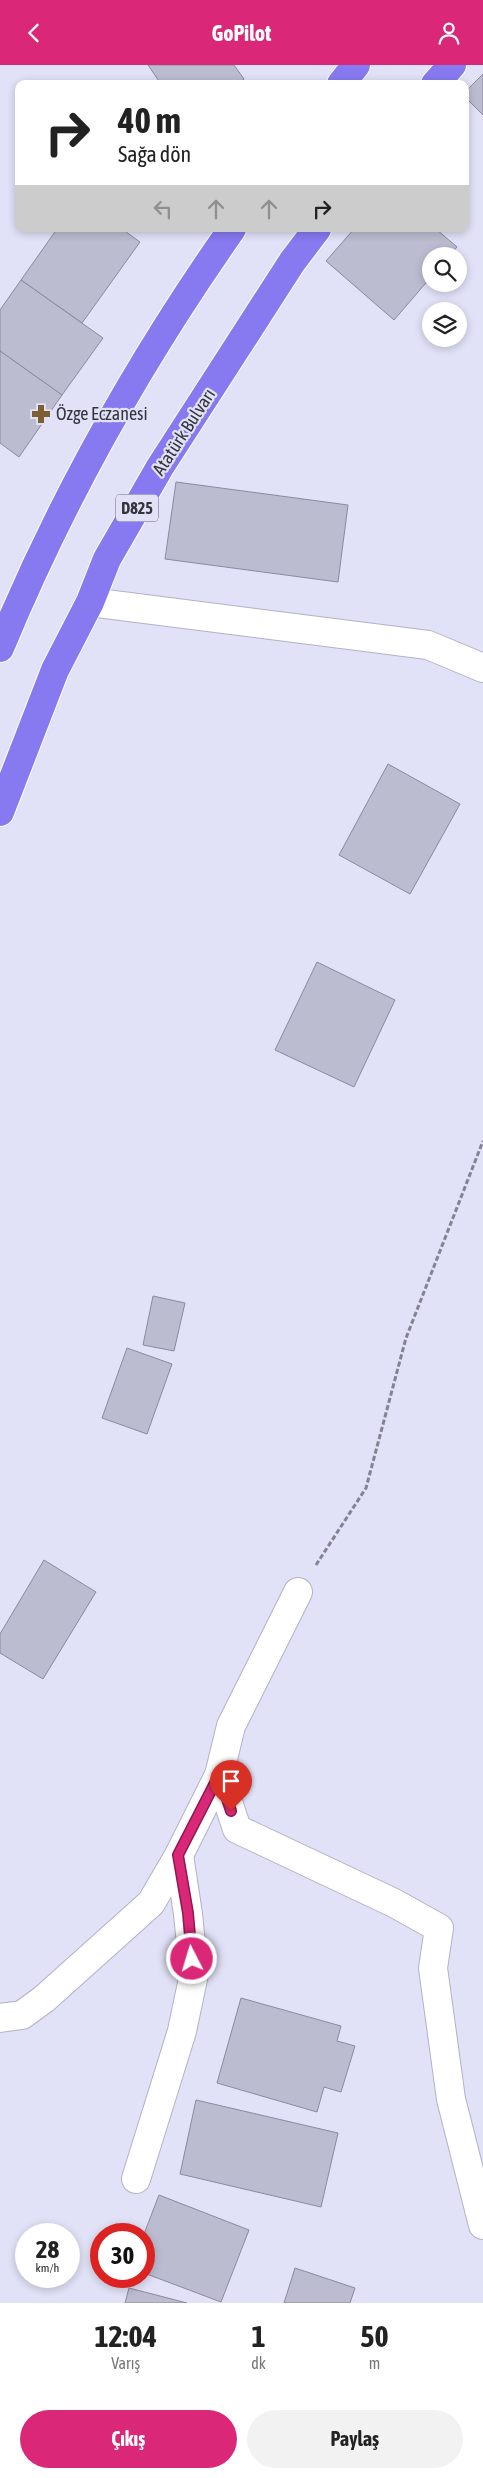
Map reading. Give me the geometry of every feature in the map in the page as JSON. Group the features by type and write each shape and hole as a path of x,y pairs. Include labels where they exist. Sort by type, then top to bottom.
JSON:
{"highway":[{"path":"344,80 356,65"},
{"path":"439,80 452,65"},
{"path":"0,648 7,612 118,408 180,303 230,232"},
{"name":"Atatürk Bulvarı","path":"0,812 55,670 90,602 107,559 160,467 292,262 316,232"}],"street":[{"path":"90,602 428,645 483,668"},
{"path":"0,2018 22,2015 44,1999 151,1903 219,1775 231,1726 298,1592"},
{"path":"219,1775 237,1829 394,1903 439,1928 433,1968 451,2099 483,2225"},
{"path":"136,2179 182,2031 194,1974 188,1913 178,1855"}],"path":[{"path":"298,1592 366,1488 406,1339 483,1141"}],"building":[{"path":"148,65 234,65 244,79 243,80 158,80"},
{"path":"483,74 483,115 469,101 469,88"},
{"path":"55,232 126,232 140,242 82,323 21,280"},
{"path":"351,232 440,232 457,247 422,247 422,287 394,320 326,261"},
{"path":"21,280 103,338 62,395 0,351 0,310"},
{"path":"0,351 62,395 19,457 0,443"},
{"path":"176,482 348,505 338,582 165,559"},
{"path":"388,764 460,804 410,894 339,855"},
{"path":"317,962 395,1000 354,1087 275,1050"},
{"path":"153,1296 185,1303 174,1351 143,1345"},
{"path":"127,1348 172,1364 147,1434 102,1418"},
{"path":"44,1560 96,1592 43,1679 0,1653 0,1634"},
{"path":"241,1998 341,2026 337,2041 355,2046 341,2092 324,2087 317,2112 217,2083"},
{"path":"196,2100 338,2133 321,2207 180,2174"},
{"path":"159,2195 249,2230 221,2302 155,2277 155,2223 148,2223"},
{"path":"295,2268 355,2288 350,2303 284,2303"},
{"path":"129,2288 187,2303 125,2303"}],"place":[{"name":"Özge Eczanesi","path":"41,414"}],"route":[{"path":"192,1959 188,1913 178,1855 219,1775 231,1811"}]}
